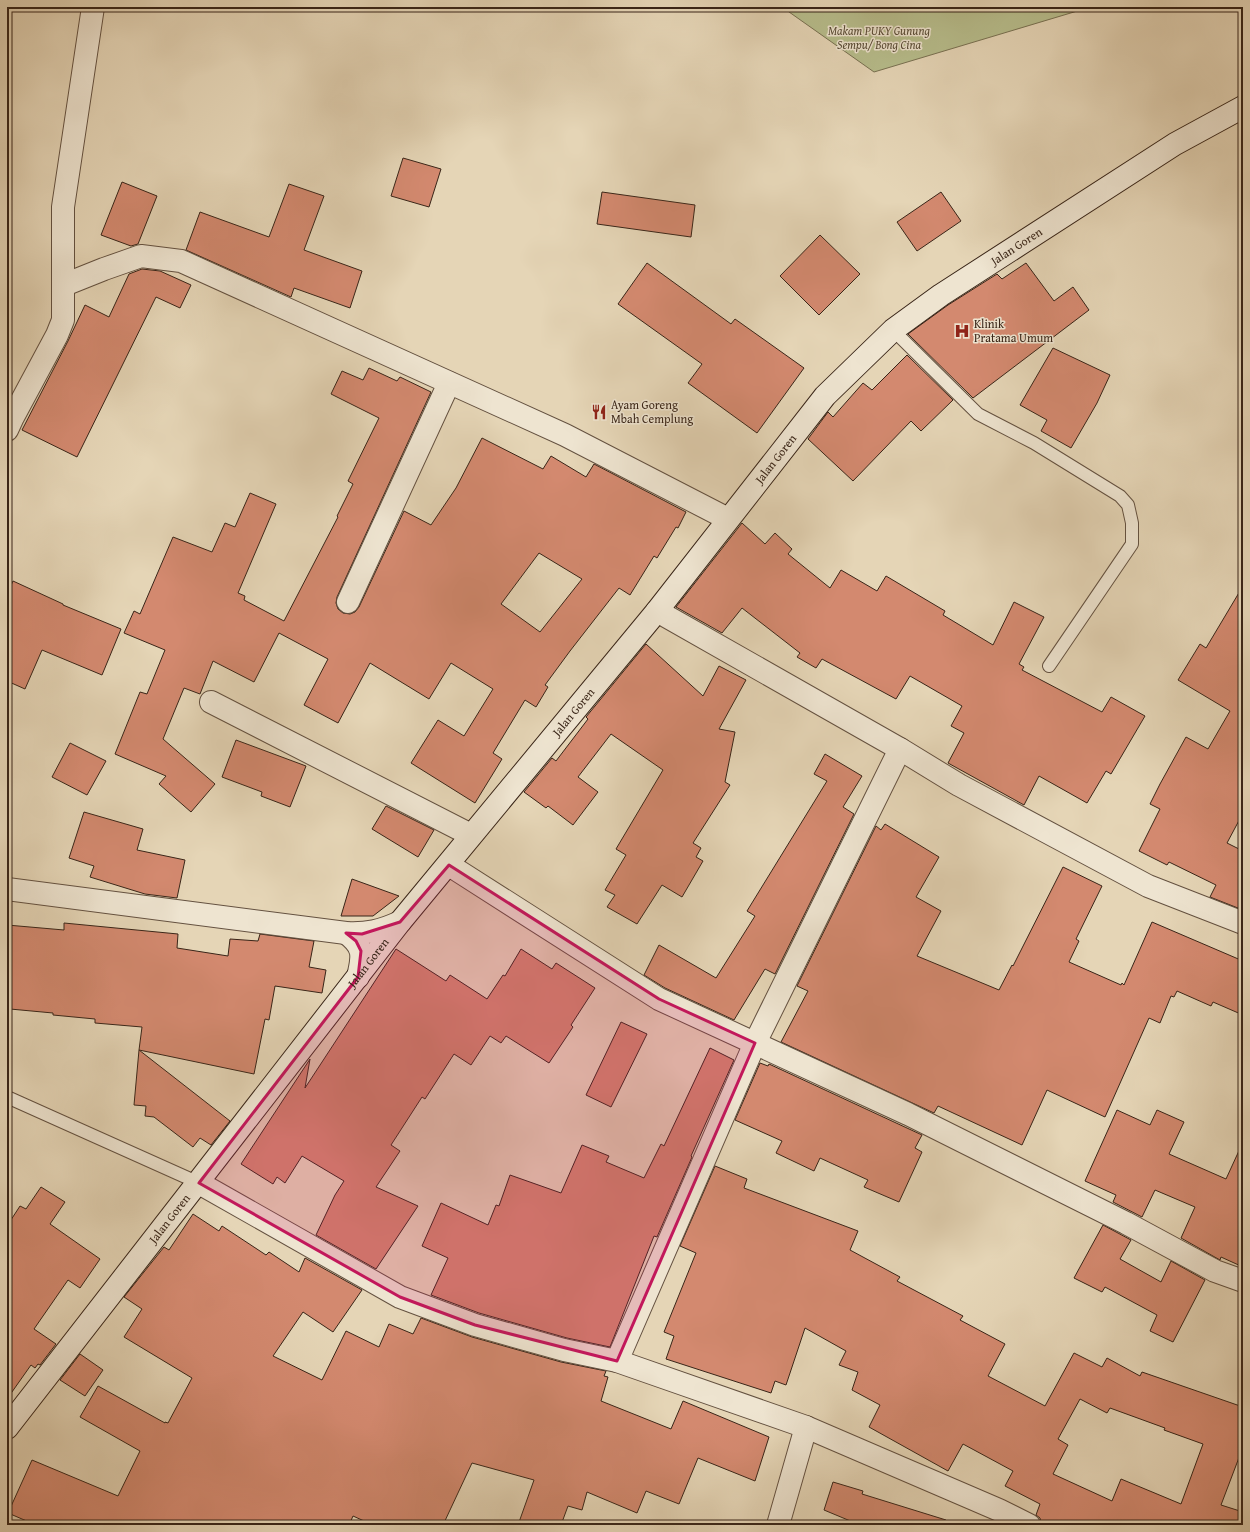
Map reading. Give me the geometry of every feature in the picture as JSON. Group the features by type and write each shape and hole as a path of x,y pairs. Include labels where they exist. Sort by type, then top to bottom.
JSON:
{"street":[{"path":"7,430 62,325 64,285 62,222 64,195 93,7"},
{"name":"Jalan Goren","path":"7,1428 199,1183 400,922 449,865 472,834 657,611 825,396 893,330 941,295 1175,144 1243,107"},
{"path":"64,285 104,268 141,256 181,261 565,435 728,519"},
{"path":"348,602 450,384"},
{"path":"657,611 900,749 959,785 1148,886 1243,923"},
{"path":"211,702 472,834"},
{"path":"617,1361 755,1043 900,749"},
{"path":"449,865 660,999 908,1114 1126,1223 1215,1271 1243,1281"},
{"path":"7,889 346,933 362,934 375,932 400,922"},
{"path":"346,933 356,941 361,951 361,963 358,978"},
{"path":"199,1183 400,1297 475,1325 564,1350 617,1361 806,1427 999,1510 1029,1525"},
{"path":"778,1525 806,1427"}],"lane":[{"path":"893,330 978,414 1034,443 1120,496 1128,505 1132,523 1132,544 1049,666"},
{"path":"7,1097 199,1183"}],"highlighted area":[{"path":"449,865 659,999 755,1043 617,1361 475,1325 400,1297 199,1183 358,977 361,951 356,941 346,933 362,934 400,922"}],"green space":[{"name":"Makam PUKY Gunung Sempu/ Bong Cina","path":"782,7 1084,7 1084,9 874,72"}],"building":[{"path":"403,158 441,169 429,207 391,196"},
{"path":"122,182 157,196 138,244 131,246 101,235"},
{"path":"289,184 324,196 304,250 362,271 350,308 294,288 291,297 186,250 200,212 269,237"},
{"path":"602,192 695,205 691,237 597,224"},
{"path":"941,192 961,221 917,251 897,222"},
{"path":"820,235 860,274 819,315 780,276"},
{"path":"647,263 731,324 735,319 804,368 757,433 688,383 702,364 618,304"},
{"path":"1026,263 1054,301 1073,287 1089,310 973,398 908,334 948,305 997,274 1002,279"},
{"path":"142,269 160,271 191,285 180,308 156,297 77,457 22,430 85,305 109,317 129,274"},
{"path":"1053,348 1110,375 1097,403 1071,448 1041,431 1047,420 1020,405"},
{"path":"907,355 953,400 921,431 911,421 853,481 808,439 828,412 833,417 863,383 872,390"},
{"path":"369,368 397,381 400,377 431,392 337,597 336,603 338,609 343,613 350,614 355,612 359,607 404,511 431,525 456,488 482,438 543,469 551,456 586,477 594,464 686,512 678,528 676,527 657,558 654,556 630,595 619,588 570,651 545,685 548,687 536,707 525,700 493,753 502,759 475,803 411,763 438,720 464,736 493,689 451,663 429,699 370,663 338,723 304,705 328,659 279,633 254,682 213,661 200,694 184,688 163,739 215,784 191,812 159,784 166,776 115,754 140,692 147,694 165,650 124,633 134,611 140,614 173,537 212,552 225,523 235,527 250,493 276,504 238,593 245,596 244,600 284,621 338,517 337,516 353,484 348,481 379,418 331,394 342,371 363,380","holes":["539,553 582,579 540,632 501,604"]},
{"path":"742,523 765,544 775,533 792,549 788,554 830,588 841,570 877,591 886,576 945,611 943,615 993,645 1014,602 1044,617 1019,664 1024,667 1022,670 1102,712 1111,697 1145,716 1111,774 1106,771 1087,803 1039,776 1024,805 948,763 964,733 951,726 962,706 910,676 896,699 822,659 816,668 797,657 800,653 742,608 722,633 676,607"},
{"path":"13,581 63,605 121,629 102,675 42,650 25,689 7,681 7,594"},
{"path":"1243,586 1243,813 1227,843 1243,851 1243,910 1210,897 1216,885 1169,862 1167,865 1139,851 1160,809 1150,804 1186,737 1208,749 1230,711 1178,680 1200,644 1206,648"},
{"path":"646,644 703,696 719,666 746,680 719,729 735,732 725,782 730,785 693,843 701,848 696,857 703,861 682,897 662,885 637,924 607,907 615,895 605,890 626,855 616,849 663,770 611,734 578,777 598,792 573,825 548,806 546,808 524,792 552,758 556,761 588,719 586,717"},
{"path":"236,740 306,766 290,807 261,796 262,792 222,777"},
{"path":"70,743 106,761 87,795 52,777"},
{"path":"825,754 862,776 843,807 854,814 775,974 765,969 734,1020 665,988 644,975 659,945 716,978 755,916 747,911 827,781 814,774"},
{"path":"386,806 434,830 418,857 372,829"},
{"path":"84,812 143,829 137,850 185,860 177,898 145,894 90,877 94,866 69,858"},
{"path":"885,824 939,857 916,897 941,911 917,956 999,990 1012,965 1013,966 1063,867 1102,886 1076,939 1079,941 1069,962 1124,985 1152,922 1243,961 1243,1015 1213,1002 1211,1006 1177,991 1174,997 1171,996 1160,1023 1149,1018 1105,1117 1047,1090 1022,1145 938,1106 934,1113 781,1042 808,991 797,986 876,826 881,830"},
{"path":"352,879 399,896 373,916 341,916"},
{"path":"64,923 178,934 177,948 228,956 230,939 258,941 260,934 314,941 309,967 326,970 322,993 275,986 269,1020 265,1019 254,1074 139,1050 142,1027 95,1023 95,1019 53,1015 53,1013 10,1009 10,1007 7,1007 7,925 64,930"},
{"path":"396,949 446,981 450,975 487,999 503,975 505,976 521,949 552,969 556,963 595,988 571,1025 573,1027 549,1063 506,1036 501,1043 490,1036 471,1065 454,1054 425,1099 422,1097 391,1145 400,1151 376,1187 418,1206 376,1269 316,1235 335,1195 344,1181 302,1156 285,1183 277,1177 273,1184 241,1164 310,1059 305,1088"},
{"path":"621,1022 647,1034 611,1107 586,1095"},
{"path":"710,1048 734,1060 657,1237 654,1236 610,1347 567,1338 479,1313 431,1295 448,1258 422,1246 441,1203 488,1225 496,1205 499,1206 510,1175 561,1193 582,1145 609,1156 606,1162 644,1178 661,1144 664,1146"},
{"path":"139,1050 230,1121 211,1145 200,1138 193,1147 154,1117 145,1116 146,1106 134,1105"},
{"path":"760,1063 768,1066 769,1064 922,1135 915,1148 922,1152 899,1202 864,1187 868,1180 820,1158 814,1171 776,1153 782,1141 735,1120"},
{"path":"1117,1110 1150,1125 1157,1110 1184,1122 1169,1154 1226,1179 1243,1142 1243,1267 1221,1257 1220,1260 1181,1238 1195,1207 1155,1190 1142,1217 1113,1202 1116,1195 1085,1181"},
{"path":"715,1166 747,1179 744,1188 858,1231 850,1250 900,1277 897,1281 963,1316 960,1320 1005,1344 988,1376 1045,1406 1074,1353 1102,1367 1107,1358 1140,1376 1142,1372 1243,1407 1243,1447 1221,1505 1243,1512 1243,1525 1041,1525 1040,1518 1036,1515 1040,1504 1005,1486 1013,1471 963,1444 948,1471 869,1427 880,1405 852,1390 858,1372 839,1365 846,1351 805,1328 786,1385 775,1381 771,1393 666,1359 674,1336 664,1332 696,1253 680,1246","holes":["1080,1399 1107,1413 1110,1408 1165,1428 1164,1430 1203,1444 1181,1504 1121,1479 1112,1501 1053,1474 1068,1445 1058,1439"]},
{"path":"41,1187 65,1202 50,1224 100,1259 80,1288 68,1280 34,1329 56,1344 40,1365 38,1364 35,1368 31,1365 7,1399 7,1226 20,1206 26,1209"},
{"path":"193,1214 219,1231 222,1226 266,1255 269,1252 299,1272 305,1258 362,1290 333,1332 303,1312 273,1356 322,1380 346,1331 379,1347 389,1324 413,1334 421,1318 472,1337 561,1362 606,1371 604,1376 608,1377 601,1401 671,1429 683,1401 769,1437 755,1481 698,1458 679,1504 646,1491 637,1513 587,1492 582,1510 568,1506 561,1525 518,1525 534,1480 472,1463 443,1525 373,1525 353,1516 349,1525 36,1525 8,1513 32,1460 118,1496 140,1451 80,1417 98,1386 165,1423 168,1423 192,1378 124,1337 142,1309 124,1297 164,1247 169,1250"},
{"path":"1103,1225 1131,1240 1120,1259 1161,1282 1171,1261 1205,1280 1173,1342 1150,1331 1157,1315 1105,1287 1102,1292 1074,1278"},
{"path":"80,1354 103,1370 85,1396 60,1380"},
{"path":"833,1482 863,1491 862,1494 946,1520 945,1525 860,1525 824,1510"}],"place":[{"name":"Klinik Pratama Umum","path":"962,331"},
{"name":"Ayam Goreng Mbah Cemplung","path":"599,412"}]}
